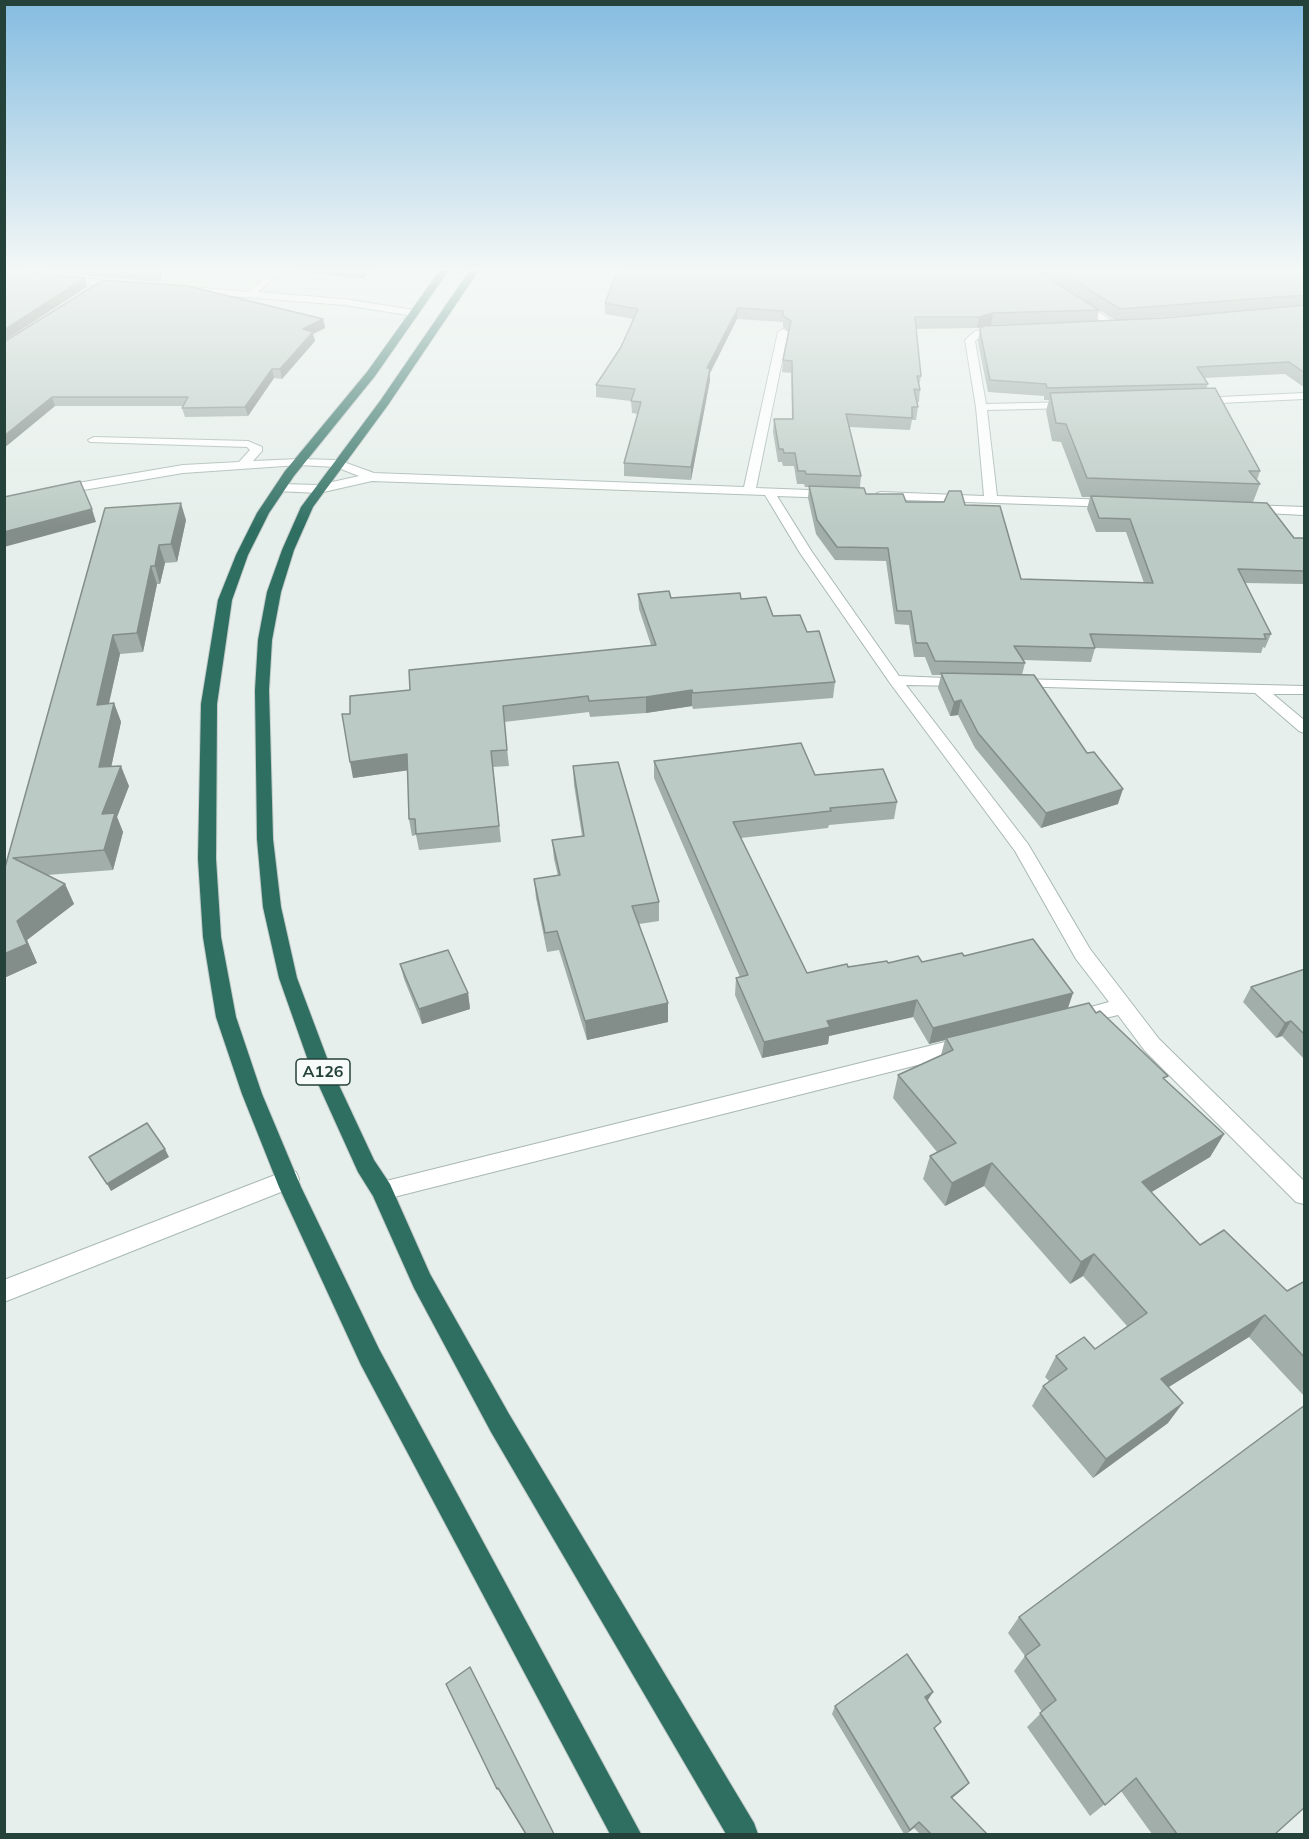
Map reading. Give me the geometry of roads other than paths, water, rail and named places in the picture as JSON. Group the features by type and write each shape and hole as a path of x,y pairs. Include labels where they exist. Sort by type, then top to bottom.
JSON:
{"highway":[{"path":"384,356 299,462 263,513 242,555 225,600 209,705 207,859 212,937 226,1017 252,1094 288,1179 370,1357 626,1834"},
{"name":"A126","path":"414,356 307,507 288,550 274,592 265,640 261,690 265,839 272,907 288,978 320,1066 366,1166 382,1191 422,1281 500,1423 743,1834"}],"street":[{"path":"749,491 778,356"},
{"path":"973,356 981,407 991,500"},
{"path":"1192,402 1305,396"},
{"path":"981,407 1087,405"},
{"path":"94,440 248,444 256,447 256,451 243,465"},
{"path":"52,491 183,469 299,462 338,464 372,477"},
{"path":"280,488 319,489 372,477 1119,504"},
{"path":"769,492 806,554 895,680 1022,848 1083,954 1152,1045 1305,1195"},
{"path":"1235,509 1305,511"},
{"path":"895,680 977,682"},
{"path":"1001,683 1305,690"},
{"path":"1260,690 1305,728"},
{"path":"1053,1023 1123,1006"},
{"path":"382,1191 984,1041"},
{"path":"4,1291 288,1179"}]}
